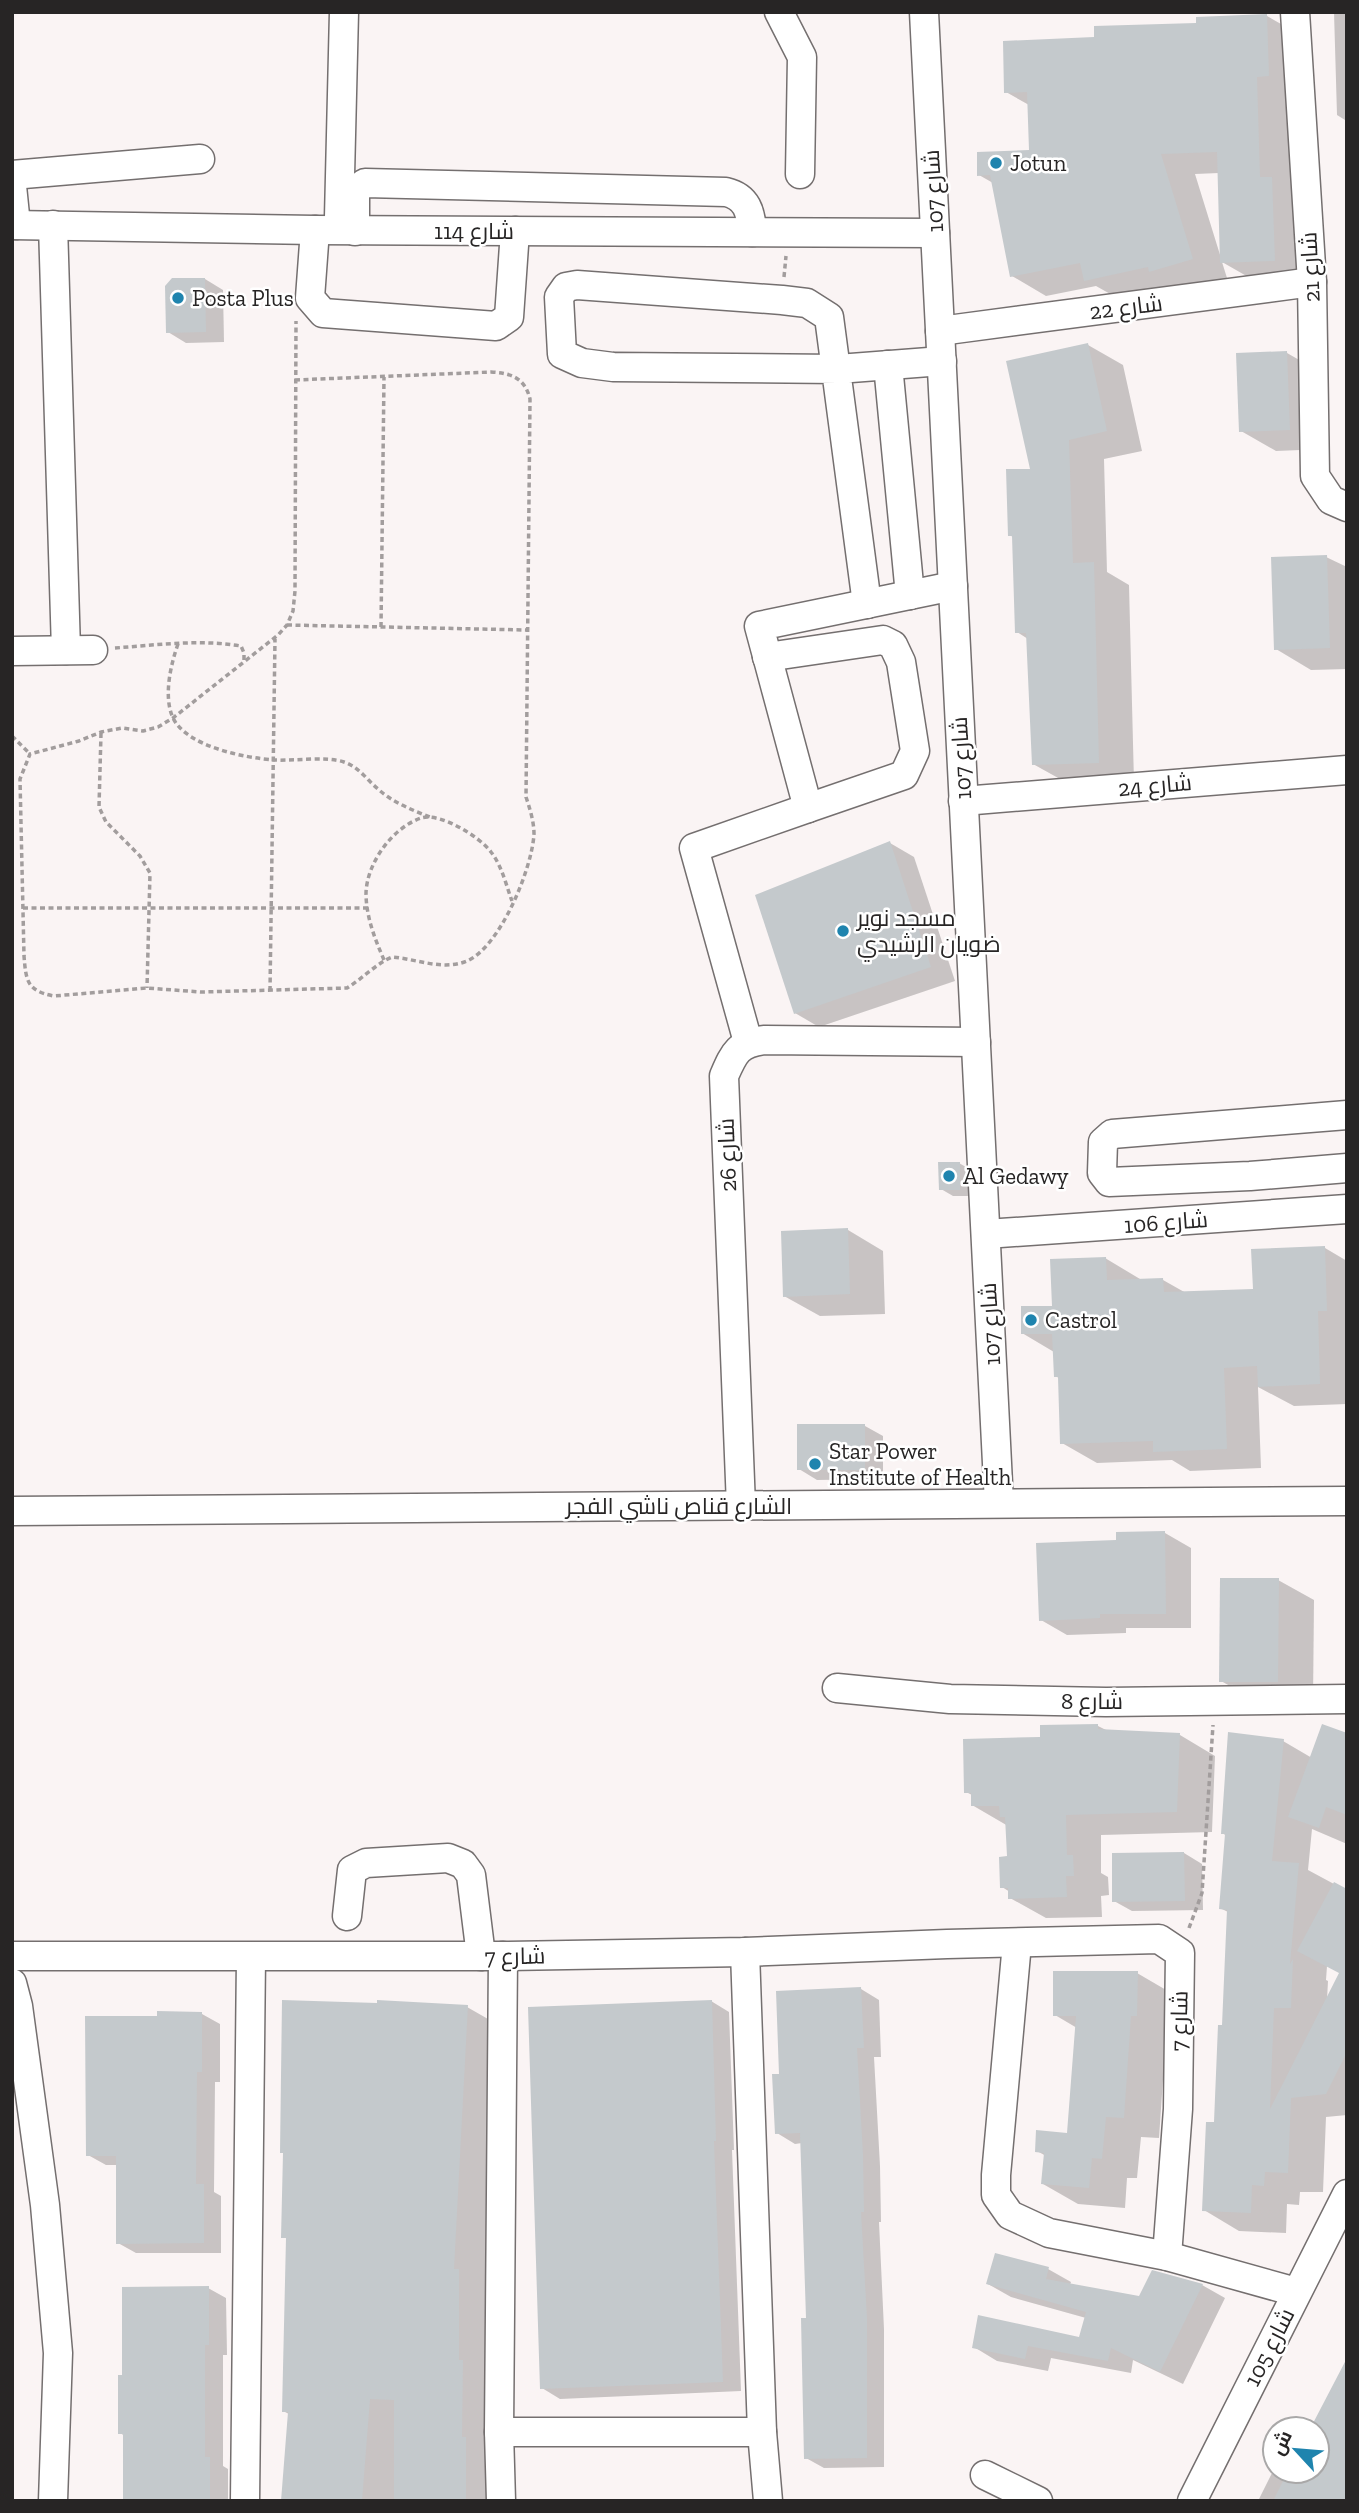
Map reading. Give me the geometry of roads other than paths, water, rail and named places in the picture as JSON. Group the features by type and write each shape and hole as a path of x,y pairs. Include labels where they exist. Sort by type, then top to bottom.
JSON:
{"street":[{"path":"336,230 344,12"},
{"path":"779,12 802,57 800,174"},
{"name":"شارع 107","path":"924,12 999,1503"},
{"name":"شارع 21","path":"1295,12 1312,282 1315,476 1331,500 1347,507"},
{"path":"12,175 200,159"},
{"path":"515,231 509,317 496,326 323,313 310,298 336,230 357,189 370,183 726,192 745,202 751,218 752,232"},
{"path":"12,186 14,225"},
{"name":"شارع 114","path":"14,225 336,230 935,233"},
{"path":"12,651 80,650 53,225"},
{"name":"شارع 22","path":"940,331 1312,282"},
{"path":"867,604 838,369 829,317 807,303 603,286 566,287 559,297 562,354 583,363 613,367 838,369 942,361"},
{"path":"888,365 910,595"},
{"path":"808,808 759,626 953,586"},
{"path":"767,657 883,640 893,645 901,662 915,751 904,775 694,848 748,1042 976,1042"},
{"name":"شارع 24","path":"963,801 1347,770"},
{"name":"شارع 26","path":"741,1506 724,1076 733,1055 748,1042"},
{"path":"1347,1115 1112,1133 1103,1142 1102,1173 1109,1182 1250,1176 1347,1168"},
{"path":"1249,1216 1250,1176"},
{"name":"شارع 106","path":"986,1234 1347,1209"},
{"name":"الشارع قناص ناشي الفجر","path":"12,1511 1347,1501"},
{"name":"شارع 8","path":"837,1688 950,1699 1347,1699"},
{"path":"347,1916 352,1870 366,1863 448,1858 463,1864 471,1875 492,1956 501,2501"},
{"name":"شارع 7","path":"12,1956 492,1956 745,1952 1159,1939 1180,1953 1178,2109 1167,2256"},
{"path":"1017,1943 996,2195 1010,2216 1049,2233 1167,2256 1296,2292"},
{"path":"745,1952 762,2432 768,2501"},
{"path":"245,2501 251,1957"},
{"path":"12,1983 18,2006 45,2205 58,2353 52,2501"},
{"name":"شارع 105","path":"1192,2501 1347,2194"},
{"path":"499,2432 762,2432"},
{"path":"985,2475 1038,2501"}],"place":[{"name":"Jotun","path":"996,163"},
{"name":"Posta Plus","path":"178,298"},
{"name":"مسجد نوير ضويان الرشيدي","path":"843,931"},
{"name":"Al Gedawy","path":"949,1176"},
{"name":"Castrol","path":"1031,1320"},
{"name":"Star Power Institute of Health","path":"815,1464"}]}
